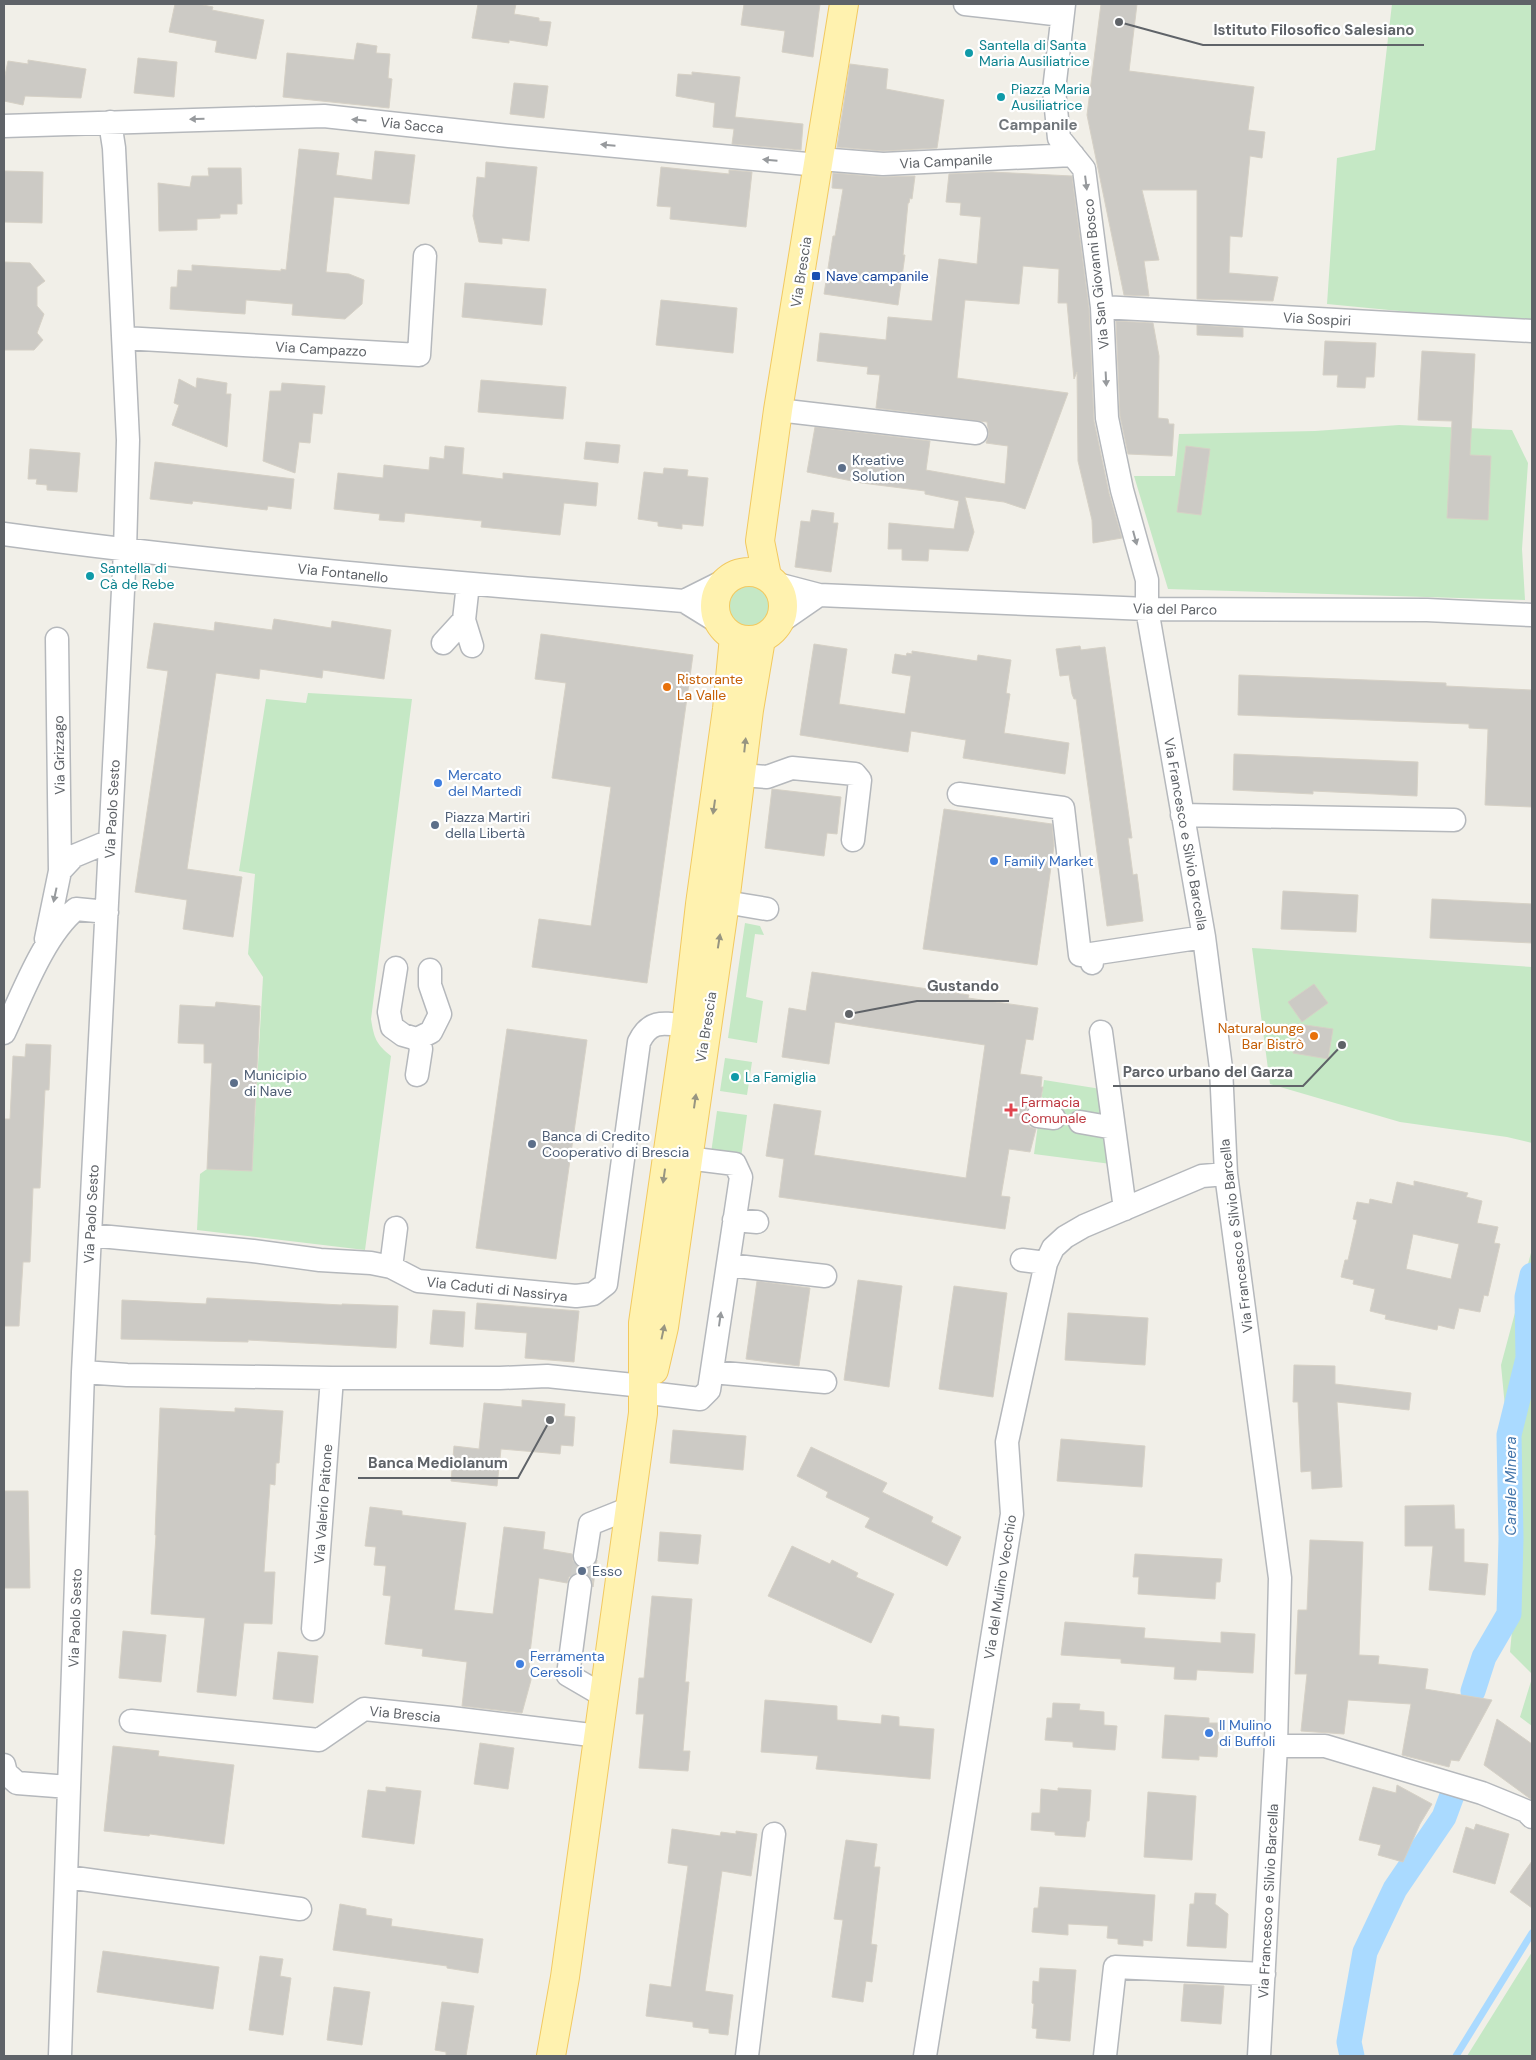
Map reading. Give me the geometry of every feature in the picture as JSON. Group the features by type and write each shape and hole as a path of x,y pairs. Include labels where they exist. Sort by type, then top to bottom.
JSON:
{"main road":[{"name":"Via Brescia","path":"645,1398 643,1323 686,1026 700,904 727,709 748,630 784,602 772,580 760,541 778,410 844,4"},
{"name":"Via Brescia","path":"748,630 715,607 715,600 721,585 732,576 760,541"},
{"path":"732,576 757,572 772,580"},
{"name":"Via Brescia","path":"551,2056 565,1977 645,1398 664,1327 725,902 749,710 748,630"}],"street":[{"path":"965,4 1017,11 1063,9"},
{"name":"Via San Giovanni Bosco","path":"1063,9 1054,90 1059,138 1084,169 1102,307 1107,418 1122,490 1146,580 1147,609"},
{"name":"Via Sacca","path":"4,126 324,116 509,136 819,162"},
{"path":"110,122 115,158 128,440 125,551"},
{"name":"Via Campanile","path":"819,162 884,164 1073,155"},
{"name":"Via Campazzo","path":"124,338 419,355 425,256"},
{"name":"Via Sospiri","path":"1102,307 1532,331"},
{"path":"778,410 976,433"},
{"name":"Via Fontanello","path":"4,534 125,551 468,584 684,601 748,630"},
{"name":"Via Paolo Sesto","path":"60,2056 69,1787 87,1539 83,1372 125,551"},
{"path":"684,601 732,576"},
{"path":"772,580 819,595"},
{"path":"468,584 464,620 472,646"},
{"path":"748,630 819,595"},
{"name":"Via del Parco","path":"819,595 1147,609 1427,610 1532,615"},
{"name":"Via Francesco e Silvio Barcella","path":"1147,609 1204,937 1221,1068 1226,1174 1280,1578 1276,1746 1260,2056"},
{"path":"443,643 464,620"},
{"name":"Via Grizzago","path":"44,951 60,871 57,639"},
{"path":"741,775 767,777 792,768 854,774 860,780 853,840"},
{"path":"959,794 1063,808 1080,956 1092,958 1152,949 1204,937"},
{"path":"1182,815 1454,820"},
{"path":"60,871 74,856 110,841"},
{"path":"725,902 767,908"},
{"name":"Via Grizzago","path":"4,1033 44,951 65,918 76,909 106,912"},
{"path":"396,968 390,1012 392,1027 402,1035 418,1038 432,1032 440,1014 430,984 430,970"},
{"name":"Via Caduti di Nassirya","path":"90,1236 390,1267 418,1281 576,1296 592,1294 606,1284 639,1042 645,1030 661,1022 686,1026"},
{"path":"1102,1032 1125,1209"},
{"path":"418,1038 421,1049 418,1075"},
{"path":"1080,1122 1114,1128"},
{"path":"83,1372 127,1380 391,1377 500,1378 547,1376 645,1398 700,1399 710,1390 741,1177 735,1164 688,1158"},
{"name":"Via del Mulino Vecchio","path":"925,2056 1012,1514 1007,1442 1046,1263 1052,1248 1065,1237 1084,1226 1202,1176 1226,1174"},
{"path":"734,1220 757,1222"},
{"path":"390,1267 396,1228"},
{"path":"1022,1260 1046,1263"},
{"path":"728,1265 825,1276"},
{"path":"712,1372 825,1382"},
{"name":"Via Valerio Paitone","path":"313,1629 332,1378"},
{"path":"584,1556 590,1524 630,1508"},
{"path":"580,1585 568,1676 604,1696"},
{"name":"Via Brescia","path":"131,1721 319,1740 364,1710 451,1718 599,1736"},
{"path":"1276,1746 1325,1746 1482,1793 1526,1810 1532,1817"},
{"path":"4,1771 16,1783 69,1787"},
{"path":"747,2056 774,1834"},
{"path":"67,1877 300,1909"},
{"path":"1105,2056 1115,1967 1264,1974"}],"green space":[{"path":"1392,4 1532,4 1532,321 1503,321 1327,304 1337,158 1375,150"},
{"path":"1399,425 1512,430 1528,463 1522,549 1525,600 1168,589 1134,476 1175,476 1179,434 1315,431"},
{"path":"750,583 763,587 769,593 773,606 769,619 763,625 750,629 737,625 731,619 727,606 731,593 737,587"},
{"path":"308,693 412,699 371,1019 377,1040 382,1048 391,1056 365,1250 197,1230 200,1174 207,1169 252,1171 263,977 248,954 255,874 239,871 266,699 306,703"},
{"path":"745,923 760,926 764,935 755,934 746,997 763,1001 757,1043 728,1038"},
{"path":"1252,948 1532,967 1532,1143 1507,1137 1400,1122 1270,1084"},
{"path":"725,1058 752,1062 747,1095 720,1091"},
{"path":"1044,1080 1101,1089 1111,1164 1034,1154"},
{"path":"717,1111 747,1115 741,1158 711,1153"},
{"path":"1532,1249 1532,1674 1510,1652 1519,1554 1501,1365"},
{"path":"1532,1678 1532,1726 1520,1717"},
{"path":"1532,1952 1532,2056 1467,2056"}],"building":[{"path":"175,4 198,4 213,7 212,10 264,20 256,59 215,52 217,41 169,32"},
{"path":"478,4 516,4 514,14 539,18 539,21 551,22 547,46 509,40 509,43 472,38"},
{"path":"744,4 820,4 813,57 782,52 785,31 741,25"},
{"path":"1101,4 1137,4 1129,71 1254,87 1248,130 1265,132 1262,158 1250,156 1242,237 1230,236 1229,273 1278,277 1273,301 1197,299 1197,190 1142,190 1159,260 1144,261 1149,296 1124,295 1087,115"},
{"path":"357,43 377,46 376,53 390,54 388,78 392,79 389,108 283,97 287,53 354,60"},
{"path":"138,58 177,62 174,97 134,93"},
{"path":"28,60 86,69 81,98 25,96 23,105 4,101 4,80 8,61 28,64"},
{"path":"850,64 888,69 886,89 944,100 937,148 883,151 837,147"},
{"path":"692,72 740,77 735,117 803,124 801,150 732,144 734,129 713,127 715,103 676,96 678,74 692,75"},
{"path":"514,83 548,86 544,118 510,114"},
{"path":"299,149 339,153 336,175 372,180 375,151 415,155 409,204 334,197 326,272 349,274 364,280 362,304 345,319 292,315 293,304 246,300 245,314 170,309 171,287 177,287 178,270 192,271 192,265 286,270"},
{"path":"486,162 537,167 529,241 502,238 502,244 479,242 473,216 477,177 485,178"},
{"path":"661,167 729,174 729,170 752,172 746,227 670,219 671,207 657,206"},
{"path":"208,168 241,168 242,204 237,204 237,214 220,214 220,218 197,219 197,230 159,231 158,183 190,187 192,176 209,176"},
{"path":"4,171 43,172 42,223 4,222"},
{"path":"992,172 1072,176 1089,308 1094,421 1109,493 1122,538 1093,543 1092,520 1078,461 1077,372 1074,379 1067,303 1058,303 1059,269 1023,266 1019,304 965,300 957,378 1068,393 1025,509 1004,502 965,497 974,532 968,551 929,549 928,561 902,560 902,549 888,549 889,523 954,529 959,501 925,494 925,491 862,483 807,472 815,427 930,441 926,470 1005,484 1008,446 986,443 989,434 987,422 876,408 880,375 867,374 868,367 817,361 820,333 886,340 888,317 932,321 939,259 977,264 981,217 960,215 961,203 946,202 949,174"},
{"path":"833,173 882,177 915,176 912,199 910,198 908,203 903,255 905,255 898,305 824,294 843,189 832,188"},
{"path":"4,262 30,263 45,281 37,287 37,306 44,314 37,333 43,340 34,350 4,350"},
{"path":"465,283 546,289 542,325 462,317"},
{"path":"661,300 737,308 733,353 656,345"},
{"path":"1116,321 1153,323 1159,356 1158,418 1168,419 1169,424 1174,424 1172,456 1128,454 1120,416"},
{"path":"1197,325 1243,328 1243,337 1197,335"},
{"path":"1325,341 1376,343 1374,377 1366,377 1365,388 1337,387 1338,375 1323,375"},
{"path":"1422,351 1475,354 1470,455 1491,456 1488,520 1447,518 1452,421 1418,420"},
{"path":"197,378 227,383 226,394 231,394 227,447 172,425 179,405 174,403 179,379 196,388"},
{"path":"481,380 566,387 563,419 478,412"},
{"path":"282,383 325,386 322,414 313,413 310,443 299,442 295,473 263,461 270,391 281,391"},
{"path":"586,442 620,445 618,463 584,459"},
{"path":"445,446 464,448 462,474 503,479 503,473 598,483 596,506 564,503 560,535 481,527 482,521 405,513 404,522 379,520 380,514 334,509 338,473 383,478 384,465 429,470 430,457 444,459"},
{"path":"1186,446 1210,449 1201,515 1177,512"},
{"path":"30,449 80,453 77,492 47,490 47,485 36,484 37,479 28,479"},
{"path":"155,462 294,479 291,509 268,506 267,510 193,501 192,504 150,499"},
{"path":"664,468 688,470 687,476 708,478 703,526 682,524 682,529 658,526 658,522 638,519 644,472 663,474"},
{"path":"812,510 834,513 833,523 838,523 831,572 795,567 801,521 810,522"},
{"path":"274,619 331,628 332,621 391,630 384,679 323,670 322,678 260,669 259,679 216,673 187,869 242,877 233,937 183,929 187,900 135,892 168,671 147,668 154,623 214,631 215,622 272,630"},
{"path":"541,634 693,655 647,983 532,967 539,919 591,926 611,787 552,778 566,683 535,679"},
{"path":"814,644 847,649 839,704 905,714 911,676 892,673 895,654 906,656 907,653 912,654 912,651 977,661 978,655 1011,660 1006,693 1010,694 1004,733 1069,743 1065,774 963,758 966,740 911,731 908,752 800,735"},
{"path":"1080,646 1081,650 1105,647 1132,838 1128,838 1133,875 1137,874 1143,921 1107,926 1076,699 1074,699 1072,694 1069,675 1060,676 1056,649"},
{"path":"1239,675 1446,683 1446,686 1532,690 1532,807 1485,805 1488,729 1469,728 1469,724 1238,715"},
{"path":"1234,754 1418,762 1417,796 1313,791 1313,794 1233,790"},
{"path":"772,789 841,797 837,834 827,833 824,856 765,848"},
{"name":"Family Market","path":"944,809 1052,824 1054,846 1037,965 923,949"},
{"path":"1283,891 1358,895 1356,932 1281,929"},
{"path":"1432,899 1532,904 1532,943 1430,938"},
{"path":"812,972 969,995 968,998 1038,1008 1033,1040 1026,1039 1020,1074 1042,1077 1041,1087 1043,1087 1040,1103 1032,1104 1027,1108 1025,1114 1026,1122 1030,1127 1036,1129 1030,1152 1009,1149 1001,1196 1010,1197 1005,1229 779,1197 784,1159 766,1156 774,1104 821,1111 814,1155 966,1178 985,1045 835,1022 829,1064 782,1057 789,1008 806,1011"},
{"path":"1314,984 1328,1003 1302,1022 1288,1002"},
{"path":"216,1002 260,1006 252,1171 207,1169 212,1063 204,1063 204,1044 178,1043 180,1005 215,1007"},
{"name":"Naturalounge Bar Bistrò","path":"1298,1024 1333,1029 1328,1059 1293,1053"},
{"name":"Banca di Credito Cooperativo di Brescia","path":"507,1029 587,1040 556,1259 476,1248"},
{"path":"26,1044 51,1045 49,1090 45,1090 40,1188 33,1188 30,1262 23,1262 19,1326 4,1326 4,1119 10,1119 13,1056 25,1057"},
{"path":"1414,1181 1468,1193 1466,1197 1482,1201 1477,1223 1498,1227 1494,1243 1500,1244 1488,1296 1484,1295 1480,1312 1459,1308 1454,1329 1438,1325 1437,1330 1385,1319 1386,1315 1370,1311 1375,1289 1353,1284 1354,1280 1341,1277 1345,1260 1348,1260 1357,1220 1353,1219 1357,1202 1369,1204 1370,1199 1392,1204 1397,1182 1414,1186","holes":["1413,1234 1459,1244 1451,1279 1406,1269"]},
{"path":"858,1280 902,1286 889,1387 844,1380"},
{"path":"757,1281 810,1288 799,1366 746,1359"},
{"path":"954,1286 1007,1293 993,1397 939,1389"},
{"path":"207,1298 398,1306 396,1348 248,1340 248,1342 121,1339 122,1300 206,1304"},
{"path":"477,1303 579,1311 574,1362 525,1358 527,1333 475,1329"},
{"path":"433,1310 465,1312 463,1347 430,1344"},
{"path":"1068,1313 1148,1318 1145,1365 1065,1360"},
{"path":"1294,1365 1335,1366 1335,1384 1411,1393 1409,1410 1337,1402 1342,1487 1312,1489 1311,1471 1301,1472 1298,1402 1293,1402"},
{"path":"522,1400 565,1404 564,1416 575,1417 573,1446 561,1445 560,1454 501,1449 497,1486 451,1481 454,1446 479,1449 484,1403 522,1407"},
{"path":"160,1408 235,1412 235,1408 283,1411 279,1463 276,1463 275,1485 270,1484 264,1572 275,1572 272,1624 244,1623 236,1696 197,1692 205,1618 151,1614 156,1535"},
{"path":"673,1430 746,1436 743,1470 670,1463"},
{"path":"1061,1439 1145,1446 1142,1487 1057,1481"},
{"path":"811,1447 887,1483 882,1492 933,1517 931,1522 961,1537 947,1566 865,1527 870,1518 826,1497 828,1492 797,1476"},
{"path":"4,1491 28,1491 30,1588 4,1588"},
{"path":"1454,1505 1455,1529 1464,1529 1464,1562 1488,1564 1485,1595 1429,1590 1433,1546 1405,1546 1405,1506"},
{"path":"370,1507 402,1511 402,1515 466,1523 454,1610 493,1614 504,1527 545,1532 543,1549 572,1554 573,1561 582,1569 590,1568 597,1560 593,1587 592,1580 588,1574 582,1572 575,1573 569,1577 567,1583 539,1578 529,1661 531,1680 522,1713 462,1706 467,1662 422,1656 423,1649 385,1644 391,1596 383,1595 386,1566 374,1565 376,1547 365,1546"},
{"path":"660,1532 701,1535 698,1564 658,1561"},
{"path":"1310,1540 1363,1542 1359,1655 1379,1656 1378,1664 1428,1669 1425,1689 1492,1700 1459,1761 1451,1760 1449,1767 1402,1755 1411,1704 1348,1700 1344,1734 1301,1731 1307,1674 1295,1674 1298,1610 1307,1610"},
{"path":"792,1546 830,1564 832,1560 858,1573 856,1577 894,1594 871,1643 768,1596"},
{"path":"1135,1554 1222,1559 1220,1582 1216,1582 1215,1599 1138,1594 1139,1577 1133,1577"},
{"path":"652,1596 692,1599 685,1682 689,1682 683,1751 690,1751 688,1771 639,1768 644,1714 636,1714 639,1678 644,1678"},
{"path":"1065,1622 1145,1628 1144,1638 1221,1643 1221,1632 1255,1634 1253,1673 1197,1670 1196,1680 1174,1679 1175,1667 1121,1663 1121,1659 1061,1655"},
{"path":"123,1631 166,1635 161,1682 119,1678"},
{"path":"278,1652 318,1656 313,1703 273,1699"},
{"path":"765,1700 837,1706 837,1720 881,1724 882,1715 899,1717 899,1726 934,1729 930,1779 816,1769 818,1756 761,1752"},
{"path":"1053,1703 1080,1704 1079,1710 1104,1712 1104,1725 1117,1726 1115,1750 1073,1747 1073,1742 1045,1740 1047,1718 1052,1718"},
{"path":"1165,1715 1209,1718 1209,1723 1219,1723 1217,1757 1199,1756 1199,1760 1162,1758"},
{"path":"1497,1719 1532,1744 1532,1800 1484,1765"},
{"path":"480,1743 514,1748 508,1789 474,1784"},
{"path":"113,1746 159,1751 158,1756 234,1765 224,1844 150,1834 149,1836 104,1831"},
{"path":"1397,1785 1432,1804 1420,1824 1403,1862 1378,1855 1381,1845 1359,1840 1373,1787 1396,1793"},
{"path":"386,1787 421,1791 414,1844 362,1837 368,1790 386,1792"},
{"path":"1058,1788 1091,1790 1089,1821 1087,1821 1085,1837 1055,1835 1055,1832 1031,1830 1032,1813 1040,1813 1041,1789 1058,1791"},
{"path":"1148,1792 1196,1796 1192,1860 1144,1857"},
{"path":"1476,1824 1509,1834 1495,1884 1453,1872 1466,1827 1474,1830"},
{"path":"672,1829 720,1836 721,1832 736,1834 736,1831 757,1834 751,1876 722,1871 705,1991 733,1995 728,2035 709,2033 709,2029 693,2027 693,2022 646,2016 650,1984 671,1987 688,1866 668,1863"},
{"path":"846,1840 877,1844 874,1867 880,1867 871,1944 877,1945 872,1982 866,1981 863,2002 832,1997 843,1920 834,1919"},
{"path":"1532,1861 1532,1908 1510,1892"},
{"path":"1040,1887 1155,1895 1152,1941 1143,1940 1143,1946 1118,1944 1118,1939 1107,1938 1108,1926 1068,1924 1068,1935 1032,1932 1034,1908 1038,1908"},
{"path":"1195,1893 1216,1894 1215,1904 1228,1914 1226,1948 1187,1946 1190,1904 1194,1904"},
{"path":"340,1904 366,1909 366,1915 392,1919 391,1926 483,1939 478,1973 447,1968 447,1966 333,1950"},
{"path":"103,1951 219,1967 213,2009 97,1992"},
{"path":"260,1956 283,1959 280,1976 291,1978 283,2035 249,2030"},
{"path":"1040,1968 1076,1970 1070,2041 1036,2038 1037,2029 1032,2028 1033,1981 1039,1982"},
{"path":"1184,1984 1224,1986 1221,2024 1181,2021"},
{"path":"334,1987 370,1992 362,2045 327,2040"},
{"path":"442,2002 474,2006 466,2056 446,2056 446,2052 435,2050"}],"waterway":[{"name":"Canale Minera","path":"1473,1691 1484,1657 1509,1614 1511,1538 1509,1435 1528,1358 1527,1297 1532,1275"},
{"name":"Canale Minera","path":"1352,2056 1349,2042 1365,1952 1395,1889 1444,1817 1454,1790"},
{"path":"1456,2056 1532,1933"}],"tunnel":[{"path":"580,1585 585,1556"}],"place":[{"name":"Istituto Filosofico Salesiano","path":"1119,22"},
{"name":"Santella di Santa Maria Ausiliatrice","path":"969,53"},
{"name":"Piazza Maria Ausiliatrice","path":"1001,97"},
{"name":"Nave campanile","path":"816,276"},
{"name":"Kreative Solution","path":"842,468"},
{"name":"Santella di Cà de Rebe","path":"90,576"},
{"name":"Ristorante La Valle","path":"667,687"},
{"name":"Mercato del Martedì","path":"438,783"},
{"name":"Piazza Martiri della Libertà","path":"435,825"},
{"name":"Family Market","path":"994,861"},
{"name":"Gustando","path":"849,1014"},
{"name":"Naturalounge Bar Bistrò","path":"1314,1036"},
{"name":"Parco urbano del Garza","path":"1342,1045"},
{"name":"La Famiglia","path":"735,1077"},
{"name":"Municipio di Nave","path":"234,1083"},
{"name":"Farmacia Comunale","path":"1011,1110"},
{"name":"Banca di Credito Cooperativo di Brescia","path":"532,1144"},
{"name":"Banca Mediolanum","path":"550,1420"},
{"name":"Esso","path":"582,1571"},
{"name":"Ferramenta Ceresoli","path":"520,1664"},
{"name":"Il Mulino di Buffoli","path":"1209,1733"}],"district":[{"name":"Campanile","path":"1038,125"}]}
